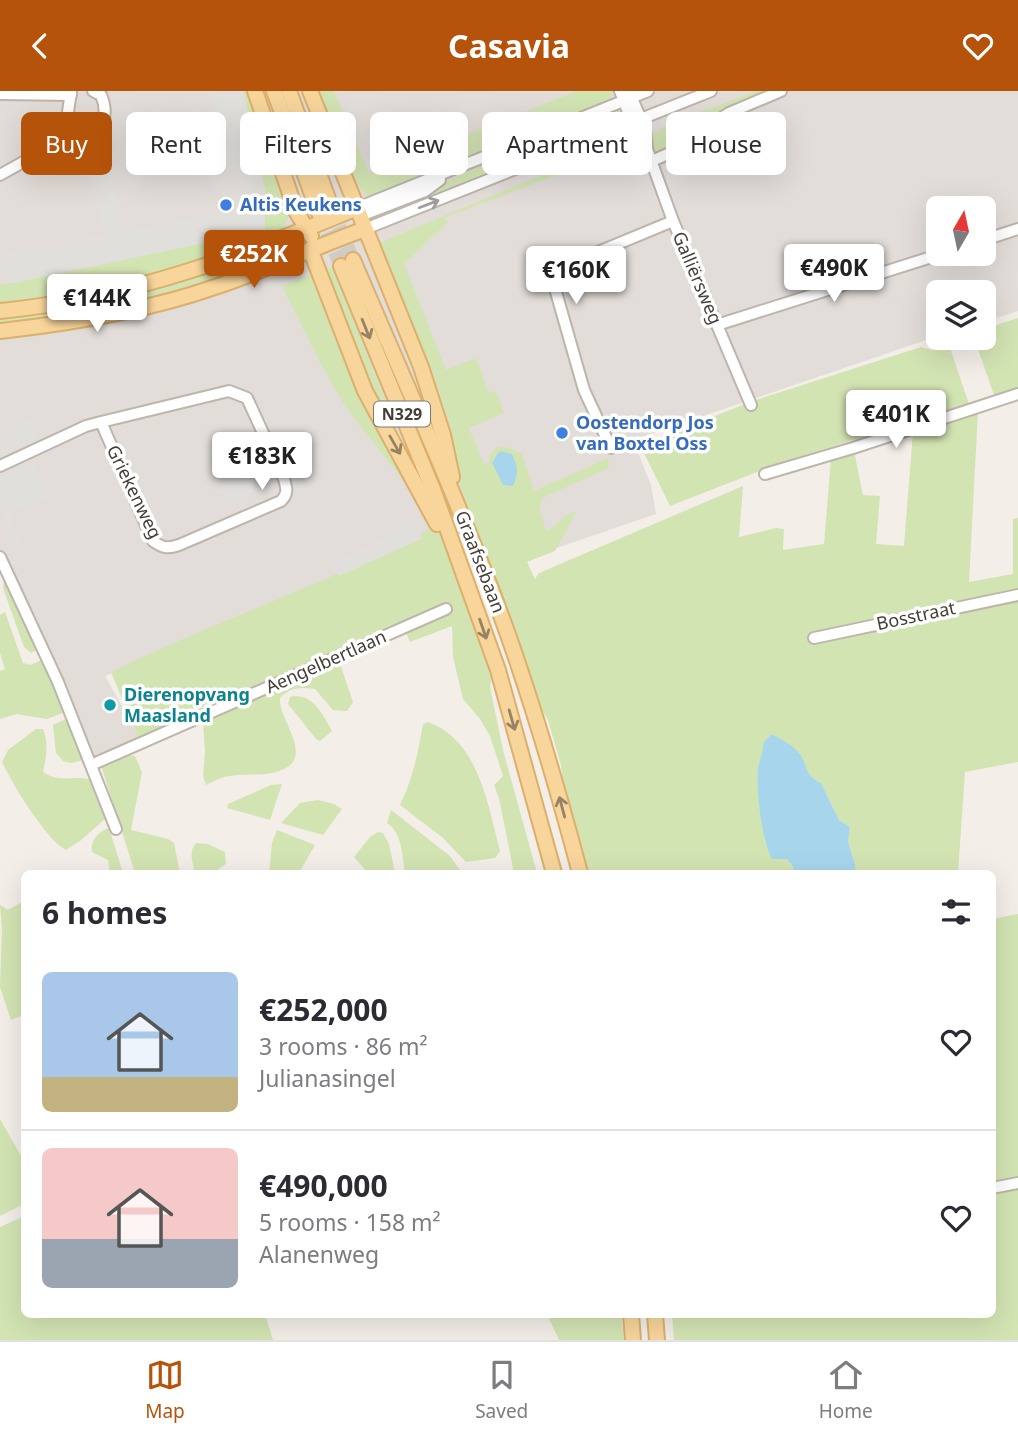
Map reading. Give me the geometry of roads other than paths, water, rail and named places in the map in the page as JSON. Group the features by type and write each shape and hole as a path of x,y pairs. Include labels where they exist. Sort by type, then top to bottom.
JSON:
{"main road":[{"name":"N329","path":"255,91 296,211 313,241 365,391 461,564"},
{"path":"274,91 325,210 289,91"},
{"name":"N329","path":"310,91 421,367 443,435 456,501"},
{"path":"0,331 73,321 156,305 217,286 361,218"},
{"path":"0,311 70,302 124,291 198,269 313,241 361,218"},
{"name":"Graafsebaan","path":"553,870 498,670 461,564 347,263 456,501 518,662 579,870"},
{"path":"631,1318 633,1340"},
{"path":"654,1318 657,1340"}],"street":[{"path":"93,91 101,95 107,108 106,112"},
{"path":"361,218 457,169 626,95 649,91"},
{"path":"652,115 711,91"},
{"path":"652,161 682,147 729,113 781,91"},
{"path":"0,95 71,93 68,112"},
{"name":"Galliërsweg","path":"626,95 633,112"},
{"name":"Galliërsweg","path":"652,161 674,221 751,405"},
{"path":"0,175 21,163"},
{"path":"361,218 483,175"},
{"path":"611,448 584,390 554,285 556,269 674,221"},
{"path":"996,236 1018,229"},
{"path":"717,325 926,259"},
{"name":"Griekenweg","path":"0,466 86,426 101,422 229,391 247,398 284,479 286,495 281,501 179,545 162,548 153,541 101,422"},
{"path":"765,474 1018,394"},
{"path":"0,557 49,663 116,829"},
{"name":"Bosstraat","path":"814,638 1018,595"},
{"name":"Aengelbertlaan","path":"91,765 446,609"},
{"path":"996,1187 1018,1183"}],"water":[{"path":"501,451 512,454 516,463 517,474 513,486 503,485 492,463"},
{"path":"772,734 801,755 808,772 821,783 839,820 850,827 848,841 855,870 794,870 787,859 772,859 759,803 758,766 763,743"}],"tunnel":[{"path":"331,207 353,260"},
{"path":"319,213 341,266"}],"place":[{"name":"Altis Keukens","path":"226,205"},
{"name":"Oostendorp Jos van Boxtel Oss","path":"562,433"},
{"name":"Dierenopvang Maasland","path":"110,705"}]}
